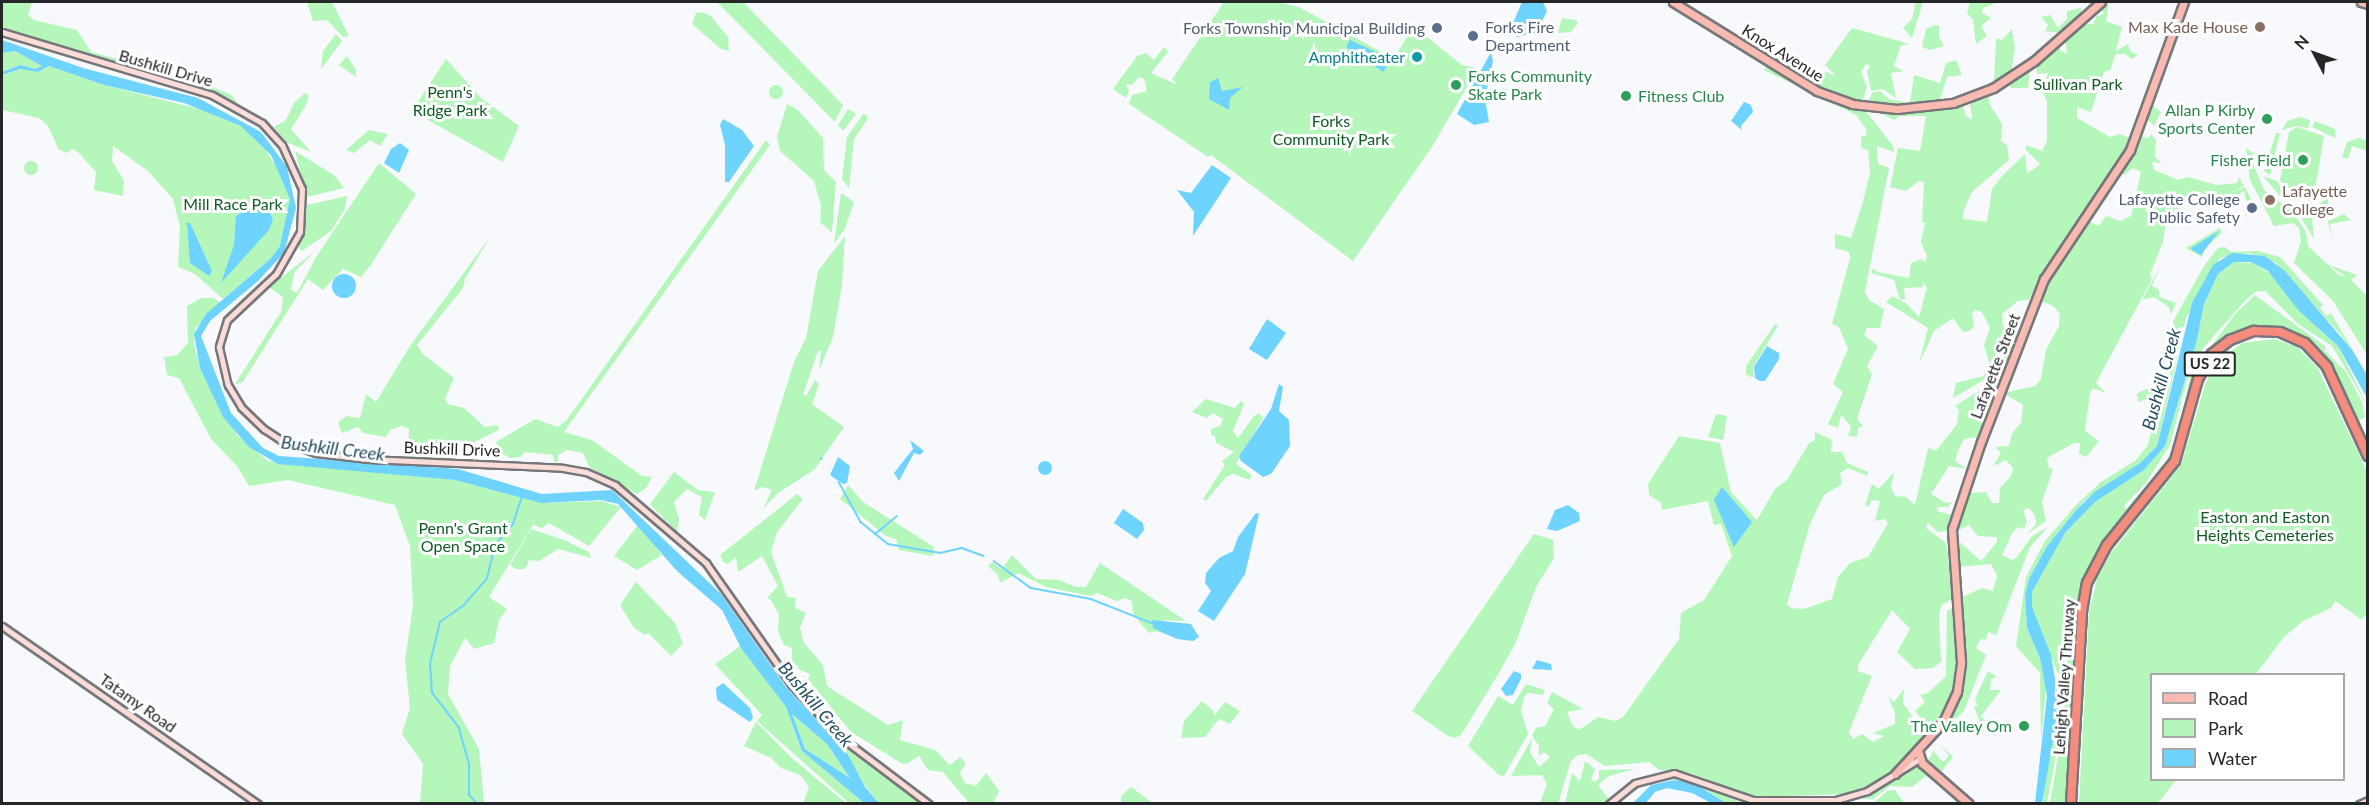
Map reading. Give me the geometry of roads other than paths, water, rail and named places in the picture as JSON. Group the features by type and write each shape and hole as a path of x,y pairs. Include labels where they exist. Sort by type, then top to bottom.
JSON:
{"highway":[{"name":"Lehigh Valley Thruway","path":"2073,804 2085,621 2090,587 2108,550 2178,464 2200,386 2212,361 2229,346 2250,337 2274,336 2294,342 2322,367 2367,465"},
{"name":"Lehigh Valley Thruway","path":"2352,429 2367,456"}],"main road":[{"name":"Knox Avenue","path":"1673,2 1817,91 1852,104 1897,109 1953,103 1993,88 2034,62 2101,2"},
{"name":"Lafayette Street","path":"1895,774 1949,713 1960,680 1951,542 1955,513 2038,291 2124,162 2184,2"},
{"path":"2361,2 2367,4"},
{"name":"Bushkill Drive","path":"2,32 212,95 262,123 282,146 302,189 300,232 276,274 227,320 219,347 228,385 242,407 264,429 284,442 316,453 368,459 563,468 586,472 615,484 705,563 792,684 839,736 928,804"},
{"name":"Tatamy Road","path":"2,626 258,804"},
{"path":"1919,748 1919,759 1970,804"},
{"path":"1609,804 1635,783 1667,773 1694,777 1741,798 1783,801 1848,798 1919,759"},
{"path":"2359,804 2367,800"}],"water":[{"path":"1522,2 1543,2 1547,11 1536,33 1516,37 1511,28"},
{"path":"2,40 83,68 198,98 261,132 287,167 296,208 284,253 258,281 210,321 201,336 231,413 263,448 279,456 458,469 542,494 612,490 721,594 786,687 847,753 865,787 879,803 864,803 802,751 786,707 741,648 722,610 677,571 618,504 601,500 541,503 455,480 278,464 249,447 223,417 200,368 194,334 206,314 270,259 280,246 290,199 271,155 241,126 184,103 104,85 49,66 38,72 20,69 2,75 2,72 20,65 35,69 42,66 15,51 2,53","holes":["792,714 827,744 850,778 805,749"]},
{"path":"1350,40 1391,59 1383,72 1346,47"},
{"path":"1491,52 1493,61 1485,99 1489,122 1474,125 1457,114"},
{"path":"1218,78 1222,91 1243,87 1230,98 1229,110 1209,99 1210,82"},
{"path":"1744,102 1751,105 1753,112 1741,126 1742,130 1731,121"},
{"path":"723,119 742,130 754,146 729,182 725,182 725,145 720,125"},
{"path":"400,143 409,150 399,173 384,163 391,149"},
{"path":"1212,165 1231,178 1193,236 1194,212 1177,190 1191,193"},
{"path":"250,208 270,213 273,219 269,230 221,283 234,245 236,216"},
{"path":"187,223 190,223 212,271 209,276 190,263"},
{"path":"2219,231 2201,255 2192,250 2191,248"},
{"path":"2232,253 2265,256 2285,271 2352,350 2367,375 2367,398 2338,346 2299,311 2268,271 2251,262 2234,262 2218,274 2204,304 2197,340 2165,446 2144,470 2095,502 2065,533 2032,592 2032,607 2051,655 2057,691 2056,724 2042,803 2035,803 2047,696 2040,658 2027,628 2025,595 2029,579 2047,546 2078,508 2096,491 2140,463 2157,446 2192,303 2213,265"},
{"path":"344,274 349,275 355,281 355,291 349,297 344,298 339,297 333,291 332,286 333,281 339,275"},
{"path":"1267,319 1286,333 1267,360 1249,349"},
{"path":"1767,346 1779,353 1779,359 1765,381 1760,381 1755,378 1754,367"},
{"path":"1279,384 1283,387 1279,411 1289,420 1290,446 1271,474 1263,477 1241,461 1239,456 1271,409"},
{"path":"910,440 924,451 920,455 914,453 899,481 894,473 913,449"},
{"path":"838,457 850,466 847,483 843,484 830,475"},
{"path":"1042,461 1048,461 1052,468 1048,475 1042,475 1038,471 1038,465"},
{"path":"1722,487 1752,522 1734,547 1714,500"},
{"path":"1568,505 1579,513 1580,521 1557,531 1547,529 1555,510"},
{"path":"1123,509 1143,523 1144,530 1137,539 1114,523"},
{"path":"1256,513 1259,514 1245,574 1214,621 1198,611 1211,591 1205,583 1206,573 1219,558 1233,551 1238,537"},
{"path":"1152,620 1191,624 1199,637 1193,641 1177,639 1153,628"},
{"path":"1537,660 1551,664 1552,670 1532,669"},
{"path":"1514,671 1521,674 1521,679 1513,695 1506,696 1501,689"},
{"path":"723,683 750,708 753,718 750,722 717,700 716,688"},
{"path":"1674,780 1694,783 1726,803 1711,803 1692,793 1667,788 1655,792 1646,803 1633,803 1651,785"}],"waterway":[{"path":"839,482 861,522 888,544 940,553 962,548 984,556"},
{"path":"477,804 469,795 469,764 459,728 432,693 430,664 440,622 464,605 487,579 495,545 513,524 522,497"},
{"path":"875,534 897,516"},
{"path":"994,561 1031,588 1091,599 1152,623"}],"place":[{"name":"Max Kade House","path":"2260,27"},
{"name":"Forks Township Municipal Building","path":"1437,28"},
{"name":"Forks Fire Department","path":"1473,36"},
{"name":"Amphitheater","path":"1417,57"},
{"name":"Forks Community Skate Park","path":"1456,85"},
{"name":"Fitness Club","path":"1626,96"},
{"name":"Allan P Kirby Sports Center","path":"2267,119"},
{"name":"Fisher Field","path":"2303,160"},
{"name":"Lafayette College","path":"2270,200"},
{"name":"Lafayette College Public Safety","path":"2252,208"},
{"name":"The Valley Om","path":"2024,726"}],"park label":[{"name":"Sullivan Park","path":"2078,84"},
{"name":"Penn's Ridge Park","path":"450,101"},
{"name":"Forks Community Park","path":"1331,130"},
{"name":"Mill Race Park","path":"233,204"},
{"name":"Easton and Easton Heights Cemeteries","path":"2265,526"},
{"name":"Penn's Grant Open Space","path":"463,537"}],"water label":[{"name":"Bushkill Creek","path":"2161,379"},
{"name":"Bushkill Creek","path":"333,448"},
{"name":"Bushkill Creek","path":"816,704"}]}
